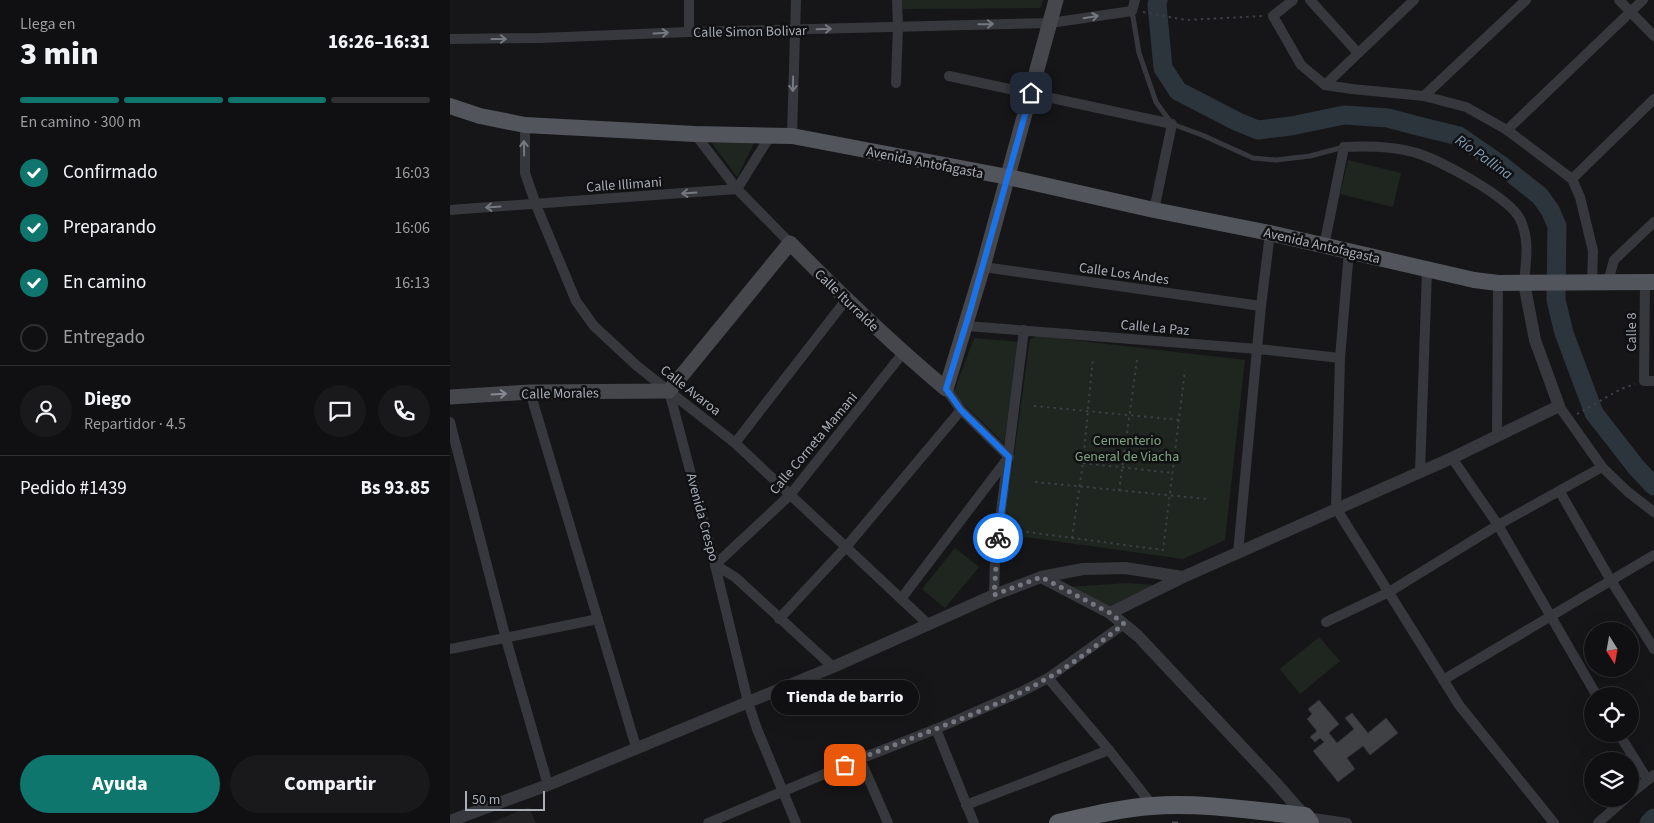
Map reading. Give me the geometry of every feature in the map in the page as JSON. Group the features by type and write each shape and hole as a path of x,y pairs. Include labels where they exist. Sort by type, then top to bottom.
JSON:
{"highway":[{"path":"1058,823 1086,816 1153,806 1191,806 1307,820"}],"main road":[{"path":"946,389 983,267 1056,0"},
{"name":"Avenida Antofagasta","path":"450,106 480,116 525,125 695,134 792,136 1008,178 1270,233 1474,280 1498,283 1649,282"},
{"path":"669,391 790,243"},
{"name":"Calle Iturralde","path":"790,243 846,300 903,353 946,389"},
{"name":"Calle Morales","path":"450,397 530,392 669,391"}],"street":[{"path":"689,0 689,32"},
{"path":"792,136 796,0"},
{"path":"896,83 897,0"},
{"path":"1132,10 1135,0"},
{"path":"1293,0 1273,16 1301,65 1325,85 1424,96 1466,107 1507,130 1572,179 1580,197 1593,251 1592,282"},
{"path":"1310,0 1358,53"},
{"path":"1325,85 1414,0"},
{"path":"1424,96 1526,0"},
{"path":"1619,0 1654,36"},
{"path":"1507,130 1643,0"},
{"name":"Calle Simon Bolivar","path":"450,39 1050,23 1132,10"},
{"path":"949,76 1172,124 1154,210"},
{"path":"1572,179 1654,99"},
{"name":"Calle Avaroa","path":"525,125 525,173 536,205 576,302 594,326 637,366 735,442 929,625"},
{"name":"Calle Iturralde","path":"695,134 737,189 790,243"},
{"path":"737,189 770,136"},
{"path":"1324,246 1344,147 1372,146 1414,152 1454,169 1495,195 1519,217 1528,242 1524,283 1535,340 1559,406 1602,467 1628,492 1654,512"},
{"name":"Calle Illimani","path":"450,210 737,189"},
{"path":"1592,282 1654,222"},
{"path":"1238,553 1261,306 1270,233"},
{"path":"1349,251 1340,358 1336,508 1459,705 1554,823"},
{"name":"Calle Los Andes","path":"983,267 1261,306"},
{"path":"1420,472 1427,270"},
{"name":"Calle 8","path":"1649,282 1649,381"},
{"path":"1497,436 1498,283"},
{"path":"735,442 846,300"},
{"name":"Calle La Paz","path":"966,326 1258,349 1340,358"},
{"path":"994,595 995,560 1024,330"},
{"name":"Calle Corneta Mamani","path":"716,565 790,495 903,353"},
{"name":"Calle Iturralde","path":"946,389 961,410 1009,457"},
{"name":"Avenida Crespo","path":"669,391 716,565 748,702 757,729 796,823"},
{"path":"530,392 636,747"},
{"path":"1110,613 1182,577 1452,458 1559,406"},
{"path":"780,619 846,547 961,410"},
{"path":"450,422 506,638 548,785"},
{"path":"901,599 1009,457"},
{"path":"1452,458 1498,525 1592,687"},
{"path":"1326,622 1389,592 1498,525 1602,467"},
{"path":"1560,492 1610,579 1654,649"},
{"path":"1443,680 1654,554"},
{"path":"716,565 734,577 833,667"},
{"path":"450,821 548,785 833,667 994,595 1041,577 1084,569 1125,568 1182,577"},
{"path":"1041,577 1110,613 1124,624 1268,775 1307,820 1347,823"},
{"path":"450,649 598,619"},
{"path":"708,823 860,759 936,730 1048,678 1124,624"},
{"path":"1048,678 1153,806"},
{"path":"936,730 974,823"},
{"path":"1625,742 1650,777 1639,786"},
{"path":"966,805 1109,750"},
{"path":"860,759 888,823"},
{"path":"1598,823 1616,807"}],"lane":[{"path":"1132,10 1139,53 1156,102 1172,124 1253,158 1285,159 1310,156 1344,147"}],"path":[{"path":"1145,13 1186,20 1273,16"},
{"path":"1072,538 1083,464 1093,357"},
{"path":"1119,490 1137,360"},
{"path":"1020,531 1163,550 1185,370"},
{"path":"1583,410 1621,389 1649,381"},
{"path":"1034,406 1179,420"},
{"path":"1083,464 1172,473"},
{"path":"1035,482 1079,488 1207,499"}],"shaded area":[{"path":"529,807 536,823 490,823"}],"green space":[{"path":"901,0 1043,0 1040,8 903,9"},
{"path":"712,143 754,143 737,177"},
{"path":"1348,160 1401,173 1393,207 1340,194"},
{"name":"Cementerio General de Viacha","path":"1038,336 1245,360 1225,540 1183,559 1003,534 1030,339"},
{"path":"974,338 1022,342 1004,443 953,394"},
{"path":"955,548 979,567 945,608 922,589"},
{"path":"1128,583 1155,585 1105,608 1066,587"},
{"path":"1319,637 1340,661 1300,694 1280,669"}],"building":[{"path":"1319,700 1339,724 1329,733 1337,743 1354,729 1345,718 1352,713 1368,733 1386,718 1398,733 1370,755 1363,746 1347,758 1355,769 1338,782 1313,751 1324,742 1320,738 1315,742 1310,737 1317,731 1307,719 1312,714 1308,709"}],"waterway":[{"name":"Río Pallina","path":"1158,0 1163,68 1178,91 1238,122 1258,130 1291,126 1344,115 1388,118 1459,136 1501,165 1540,196 1550,210 1557,226 1556,300 1564,333 1594,413 1636,467 1654,486"},
{"name":"Río Pallina","path":"1649,823 1654,818"}],"railway":[{"path":"1172,823 1182,823"}],"way so far":[{"path":"845,765 936,730 1021,692 1048,678 1124,624 1110,613 1041,577 994,595 998,538"}],"place":[{"name":"Tienda de barrio","path":"845,765"}],"route":[{"path":"998,538 1009,457 961,410 946,389 970,311 1031,93"}]}
